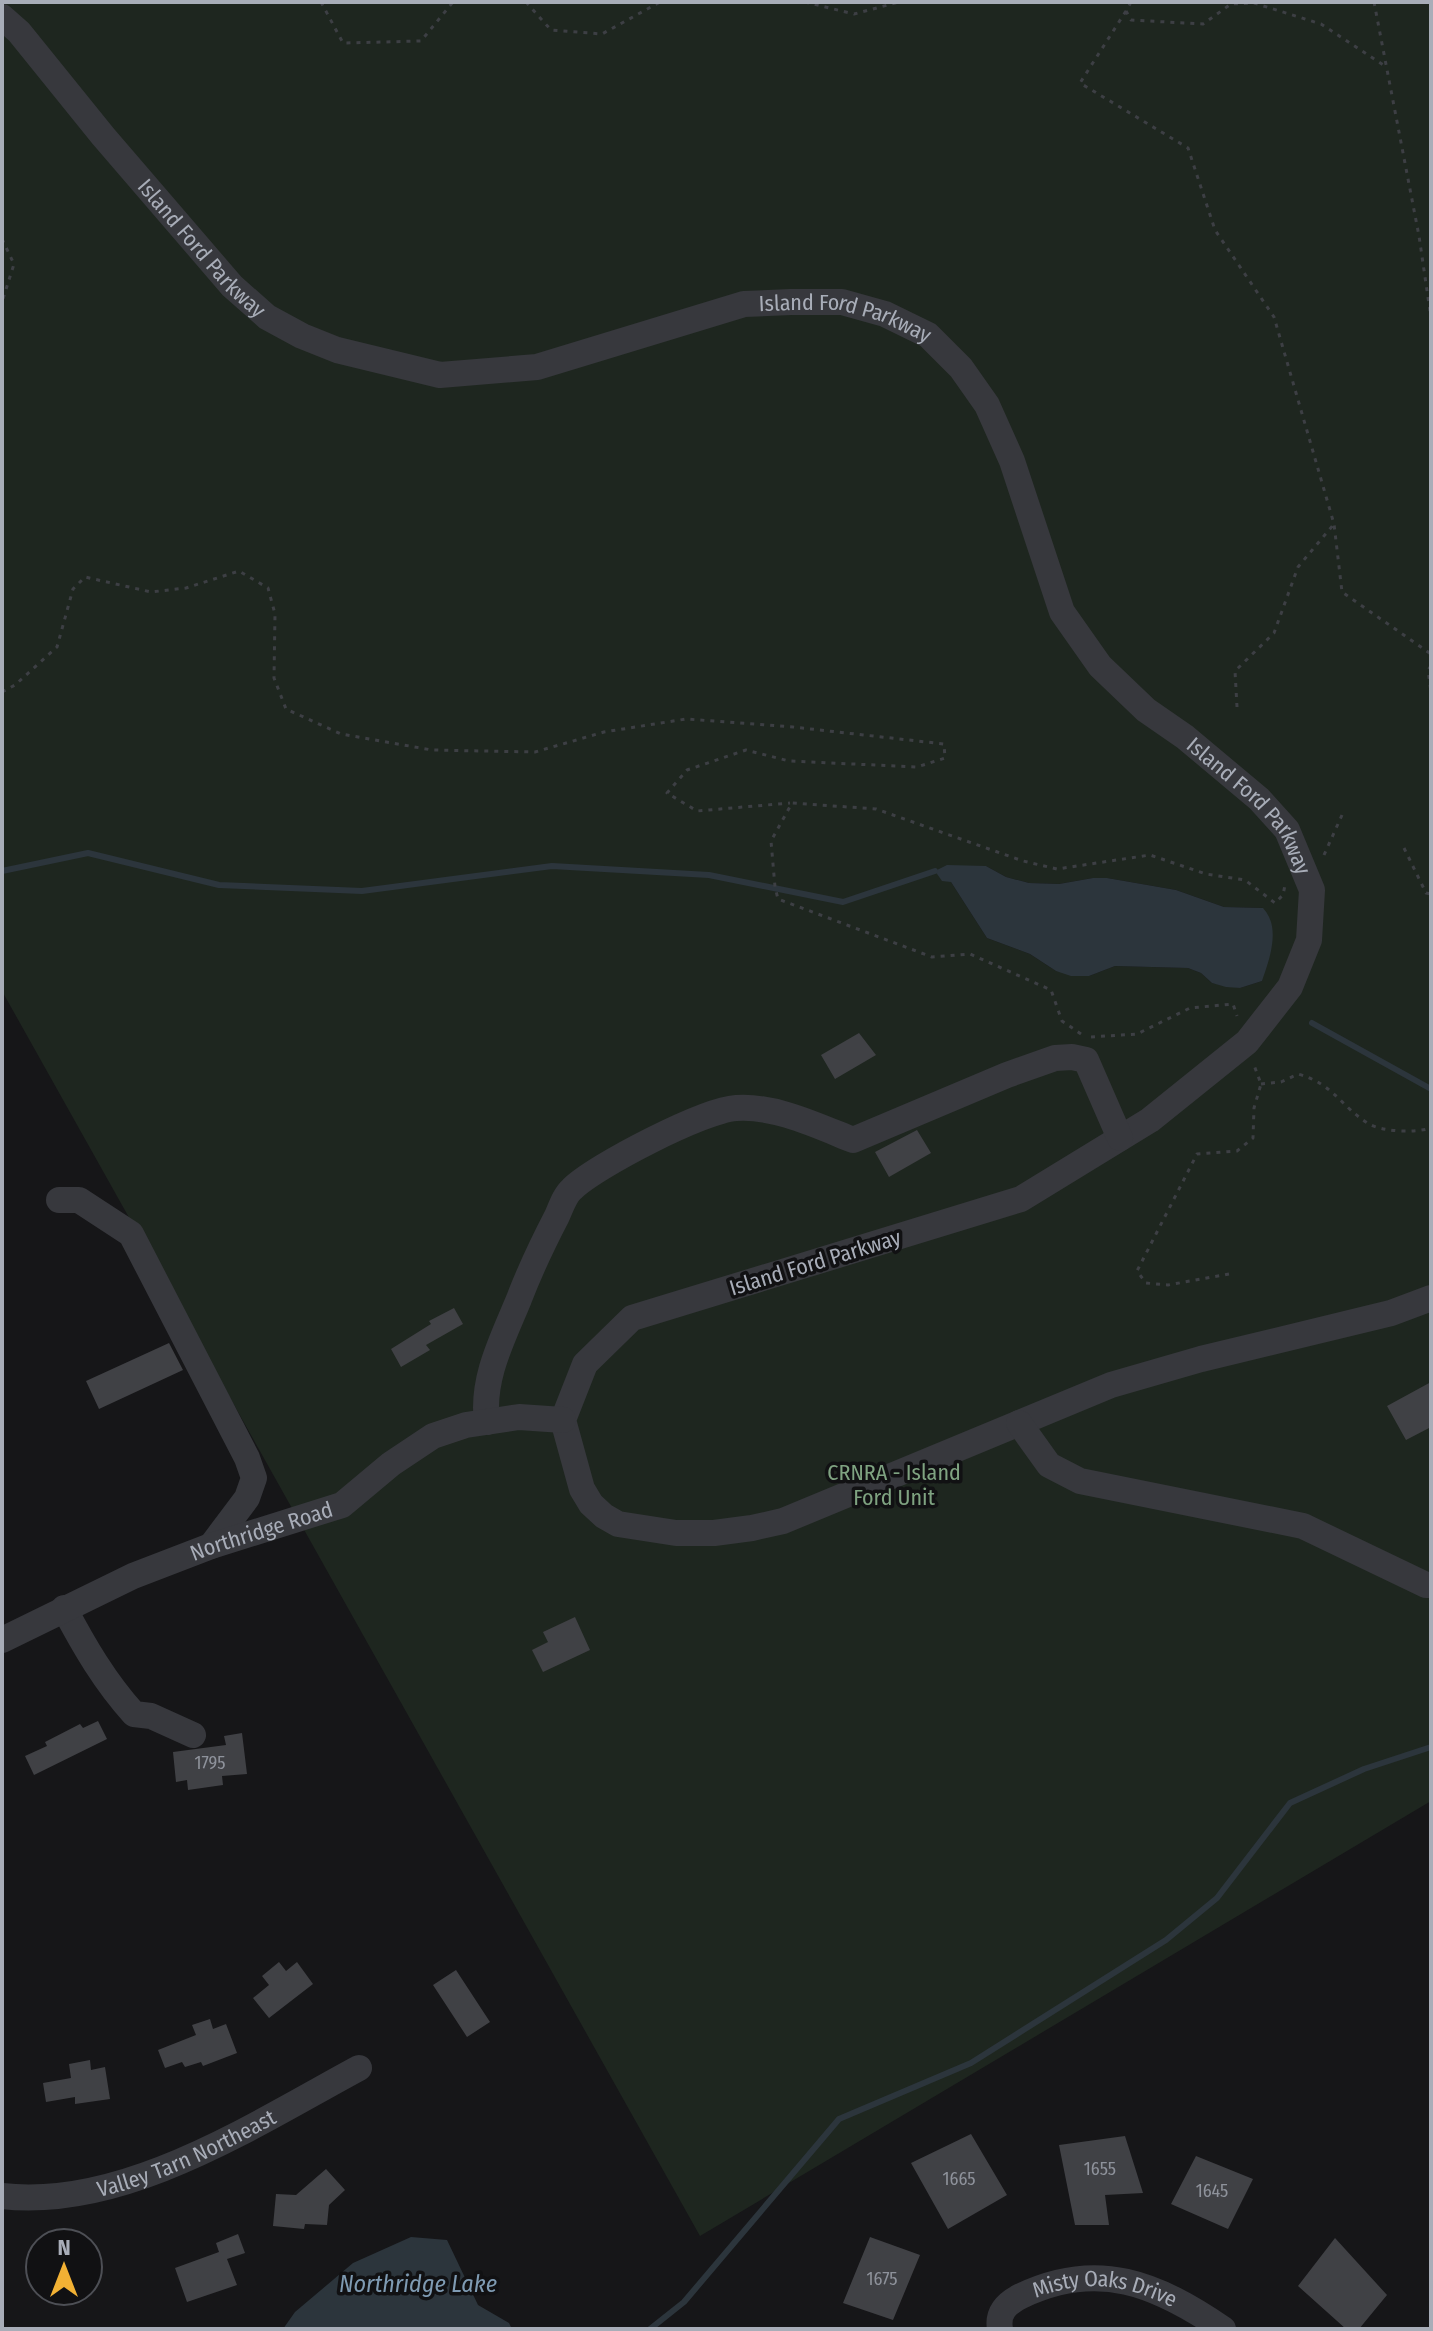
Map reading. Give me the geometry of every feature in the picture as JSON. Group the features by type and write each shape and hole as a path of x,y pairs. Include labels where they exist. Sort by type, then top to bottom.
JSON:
{"street":[{"name":"Island Ford Parkway","path":"2,17 19,32 103,136 232,286 267,317 337,350 440,375 537,367 744,304 791,302 842,302 885,314 928,335 961,368 987,405 1012,461 1062,612 1100,666 1146,710 1185,737 1259,799 1287,830 1312,890 1309,940 1290,987 1247,1042 1150,1120 1021,1199 632,1318 585,1364 563,1420"},
{"path":"487,1422 484,1402 494,1361 536,1256 570,1190 609,1163 679,1126 734,1108 768,1111 814,1124 853,1140 1007,1075 1055,1058 1072,1057 1086,1060 1120,1138"},
{"path":"59,1200 79,1200 131,1234 247,1458 254,1478 247,1498 211,1546"},
{"path":"563,1420 582,1489 591,1504 604,1516 618,1524 676,1533 714,1533 783,1521 1111,1385 1201,1359 1386,1314 1431,1298"},
{"path":"1386,1314 1414,1318 1431,1316"},
{"name":"Northridge Road","path":"2,1640 133,1576 211,1546 342,1505 391,1464 433,1436 519,1417 563,1420"},
{"path":"1019,1423 1049,1465 1080,1481 1303,1526 1359,1555 1431,1585"},
{"path":"64,1608 86,1650 118,1697 134,1714 151,1716 193,1735"},
{"name":"Valley Tarn Northeast","path":"2,2196 56,2196 99,2189 151,2173 222,2141 359,2068"},
{"name":"Misty Oaks Drive","path":"1000,2329 1000,2316 1010,2302 1044,2285 1076,2278 1108,2278 1135,2282 1161,2291 1223,2329"}],"path":[{"path":"321,2 343,43 421,41 453,2"},
{"path":"526,2 551,30 602,34 660,2"},
{"path":"805,2 854,14 899,2"},
{"path":"1131,2 1080,83 1188,148 1215,230 1274,317 1334,524 1342,592 1431,654"},
{"path":"1374,2 1419,236 1431,318"},
{"path":"1126,11 1131,20 1203,24 1231,4 1254,3 1321,24 1385,66"},
{"path":"2,239 14,264 2,302"},
{"path":"1237,707 1235,671 1274,633 1298,567 1334,524"},
{"path":"2,692 15,685 57,647 73,589 85,577 151,592 186,588 239,571 268,588 275,614 274,678 286,709 341,734 432,750 535,752 604,732 686,719 944,744 945,758 917,767 789,761 746,750 687,770 667,793 697,811 792,803 876,809 1023,861 1057,869 1150,855 1206,874 1245,880 1275,903 1283,895 1287,878 1320,862 1342,815"},
{"path":"1431,666 1428,670 1431,692"},
{"path":"792,803 771,841 778,899 932,957 970,954 1051,990 1062,1021 1085,1037 1137,1034 1190,1008 1233,1004 1261,1084 1254,1108 1253,1138 1237,1151 1197,1154 1137,1271 1146,1283 1168,1285 1229,1274"},
{"path":"1404,848 1426,893 1431,894"},
{"path":"1261,1084 1281,1082 1298,1074 1318,1079 1371,1125 1416,1132 1431,1128"}],"green space":[{"name":"CRNRA - Island Ford Unit","path":"2,2 1431,2 1431,1801 700,2236 2,991","holes":["986,866 1006,877 1029,883 1059,884 1107,878 1176,890 1224,907 1263,908 1262,981 1240,988 1212,983 1201,973 1188,968 1115,966 1089,976 1056,971 1030,954 987,938 951,882"]}],"water":[{"path":"947,865 986,866 1006,877 1029,883 1059,884 1107,878 1176,890 1224,907 1263,908 1272,924 1271,953 1262,981 1240,988 1212,983 1201,973 1188,968 1115,966 1089,976 1071,976 1056,971 1030,954 987,938 951,882 942,881 935,871"},
{"name":"Northridge Lake","path":"411,2237 447,2240 478,2305 509,2323 512,2329 283,2329 295,2312 353,2263"}],"building":[{"path":"859,1033 876,1055 835,1079 821,1055"},
{"path":"917,1130 931,1153 889,1177 875,1152"},
{"path":"454,1308 463,1324 426,1345 430,1350 401,1367 391,1349 431,1324 429,1321"},
{"path":"169,1343 183,1370 99,1409 86,1381"},
{"path":"1431,1382 1431,1427 1406,1440 1387,1406"},
{"path":"575,1617 590,1650 543,1672 532,1650 548,1642 543,1632"},
{"path":"98,1721 107,1739 34,1775 25,1756 47,1746 45,1742 80,1724 83,1728"},
{"path":"242,1733 247,1774 222,1776 223,1785 188,1790 187,1780 176,1782 173,1752 226,1745 224,1736"},
{"path":"279,1962 286,1971 297,1962 313,1984 269,2018 253,1998 269,1985 262,1976"},
{"path":"456,1970 490,2022 467,2037 433,1985"},
{"path":"210,2019 213,2029 226,2024 237,2053 203,2066 201,2062 185,2067 182,2062 165,2068 158,2050 196,2035 192,2025"},
{"path":"90,2060 91,2070 105,2067 110,2099 75,2104 75,2097 46,2102 43,2083 71,2078 69,2064"},
{"path":"971,2134 1007,2195 948,2229 911,2163"},
{"path":"1125,2136 1143,2193 1105,2195 1109,2225 1075,2225 1059,2145"},
{"path":"1196,2156 1253,2179 1228,2229 1171,2204"},
{"path":"326,2169 345,2190 329,2205 327,2225 305,2224 304,2229 273,2226 276,2194 296,2195"},
{"path":"238,2234 245,2253 227,2259 237,2285 187,2302 175,2268 219,2252 216,2243"},
{"path":"870,2237 920,2255 893,2320 843,2303"},
{"path":"1335,2238 1387,2295 1359,2329 1346,2329 1298,2286"}],"waterway":[{"path":"2,871 88,853 219,885 362,891 552,866 709,875 843,902 935,871"},
{"path":"1312,1023 1431,1089"},
{"path":"650,2329 684,2302 839,2119 971,2063 1166,1940 1217,1898 1290,1803 1364,1769 1431,1747"}]}
